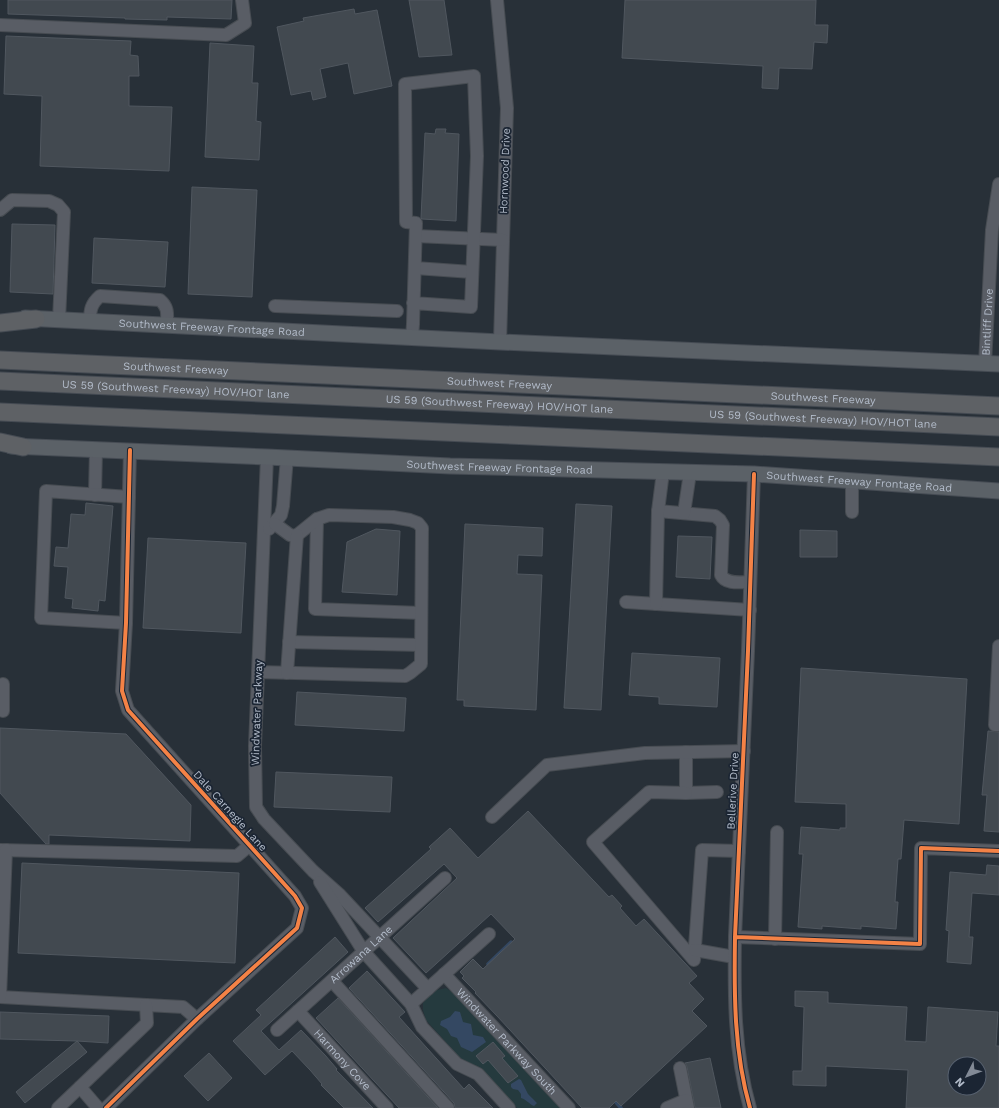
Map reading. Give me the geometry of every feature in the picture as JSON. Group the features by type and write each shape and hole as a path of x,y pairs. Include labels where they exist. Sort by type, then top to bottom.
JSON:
{"highway":[{"path":"0,323 36,318"},
{"name":"Southwest Freeway","path":"0,360 999,406"},
{"name":"US 59 (Southwest Freeway) HOV/HOT lane","path":"0,381 999,427"},
{"path":"0,412 999,456"},
{"path":"0,442 23,446"}],"main road":[{"name":"Southwest Freeway Frontage Road","path":"0,317 412,338 992,364"},
{"name":"Southwest Freeway Frontage Road","path":"0,446 267,456 457,467 754,474 999,491"}],"street":[{"path":"0,25 226,35 244,23 242,0"},
{"name":"Hornwood Drive","path":"497,0 507,108 500,342"},
{"path":"412,338 413,303 415,268 416,224 406,222 406,84 474,76 477,156 471,307 413,303"},
{"name":"Bintliff Drive","path":"992,364 995,235 999,184"},
{"path":"0,210 12,200 19,200 49,202 58,205 64,212 59,320"},
{"path":"416,236 503,240"},
{"path":"415,268 472,272"},
{"path":"90,321 91,307 94,301 100,296 160,300 167,309 167,325"},
{"path":"275,306 397,311"},
{"path":"95,495 96,449"},
{"name":"Dale Carnegie Lane","path":"106,1108 197,1019 297,928 301,918 302,908 295,896 128,710 122,691 126,623 130,450"},
{"name":"Windwater Parkway","path":"267,456 255,746 256,807 264,819 313,871 340,895 428,989"},
{"path":"264,534 275,524 282,514 284,506 287,458"},
{"path":"656,604 658,511 663,472"},
{"path":"684,513 690,473"},
{"name":"Bellerive Drive","path":"750,1108 740,1063 735,1018 734,957 750,610 754,474"},
{"path":"852,481 852,512"},
{"path":"126,623 41,618 46,491 129,497"},
{"path":"658,511 715,516 723,525 721,575 723,579 728,582 750,582"},
{"path":"258,672 405,676 410,674 421,664 422,528 418,524 394,517 329,515 318,519 297,535 290,535 275,524"},
{"path":"318,519 316,609 421,613"},
{"path":"287,673 297,535"},
{"path":"626,602 750,610"},
{"path":"289,642 421,645"},
{"path":"999,646 995,724 999,725"},
{"path":"2,711 3,684"},
{"path":"492,817 547,765 645,753 744,751"},
{"path":"686,752 686,793"},
{"path":"717,792 649,792 593,842 694,960 702,850 739,851"},
{"path":"775,939 777,832"},
{"path":"197,1019 183,1007 0,997 3,850 237,856 250,845"},
{"path":"735,937 920,944 921,848 999,851"},
{"name":"Windwater Parkway","path":"313,871 364,952 411,1004 422,1027 457,1064 478,1074 509,1108"},
{"name":"Arrowana Lane","path":"277,1030 445,878"},
{"path":"411,1004 489,934"},
{"path":"695,950 734,957"},
{"name":"Windwater Parkway South","path":"444,974 569,1108"},
{"path":"332,981 448,1108"},
{"path":"58,1108 147,1023 146,1005"},
{"name":"Harmony Cove","path":"298,1011 387,1108"},
{"path":"667,1108 687,1104 680,1068"},
{"path":"80,1087 98,1108"}],"green space":[{"path":"446,988 453,993 560,1108 517,1108 480,1069 460,1058 426,1020 423,1010 423,1003 433,991"}],"water":[{"path":"455,1011 460,1012 463,1022 471,1024 473,1035 483,1037 486,1042 472,1052 461,1047 457,1038 451,1036 447,1029 440,1025 441,1021 450,1017"},
{"path":"519,1079 521,1080 528,1094 537,1103 534,1106 521,1098 521,1094 518,1090 511,1087 511,1084"}],"building":[{"path":"8,0 232,0 231,19 167,17 167,20 8,14"},
{"path":"409,0 444,0 452,55 419,57"},
{"path":"625,0 816,0 815,25 828,25 827,43 814,42 812,69 779,68 778,89 762,88 763,66 622,58"},
{"path":"354,9 355,14 377,10 392,86 354,94 348,63 320,69 326,97 313,100 311,91 291,95 277,27 304,21 303,18"},
{"path":"6,36 131,41 130,55 138,56 139,76 129,76 129,106 172,107 169,171 40,166 42,96 4,94"},
{"path":"210,43 254,46 252,83 258,83 256,121 261,122 259,160 205,157"},
{"path":"436,129 446,129 445,133 459,134 456,221 421,218 425,133 435,134"},
{"path":"192,187 257,190 252,297 188,294"},
{"path":"12,224 55,225 53,294 10,292"},
{"path":"94,238 168,242 165,287 92,283"},
{"path":"86,503 113,506 105,601 99,600 98,611 72,608 73,599 65,598 68,567 54,566 56,547 68,548 71,514 85,515"},
{"path":"576,504 612,506 601,710 564,708"},
{"path":"465,524 543,528 542,556 518,555 517,574 542,575 536,710 464,706 464,700 457,700"},
{"path":"376,529 400,531 397,595 342,592 347,542"},
{"path":"800,530 837,531 837,557 800,557"},
{"path":"678,536 712,537 710,579 676,577"},
{"path":"148,538 246,543 241,633 143,628"},
{"path":"632,653 720,658 717,707 659,704 659,697 629,695"},
{"path":"801,668 967,679 959,824 904,820 901,859 898,859 895,902 898,902 896,929 861,926 861,929 822,926 822,929 798,927 803,854 799,854 801,827 840,830 840,828 846,828 846,804 795,802"},
{"path":"297,692 406,698 404,731 295,725"},
{"path":"0,728 126,734 191,805 190,841 49,835 49,844 46,844 0,793"},
{"path":"988,731 999,732 999,832 984,831 987,795 982,795"},
{"path":"276,772 392,777 390,812 274,807"},
{"path":"528,811 609,897 612,895 622,906 620,908 636,926 644,919 697,976 689,983 704,999 692,1011 707,1026 621,1106 616,1101 609,1108 582,1108 462,978 464,976 460,972 473,959 483,969 515,939 491,914 426,973 393,938 457,878 444,864 378,922 365,908 431,849 429,847 450,828 478,858"},
{"path":"22,863 239,873 235,963 18,953"},
{"path":"987,865 999,866 999,895 972,893 969,937 973,937 971,964 947,962 949,931 946,930 950,872 986,875"},
{"path":"335,937 348,952 261,1031 279,1050 301,1030 325,1055 337,1069 336,1070 373,1108 344,1108 321,1085 322,1084 292,1051 265,1075 233,1041 261,1015 256,1010"},
{"path":"367,971 405,1012 399,1017 464,1089 469,1084 493,1108 455,1108 454,1103 349,988"},
{"path":"795,991 828,992 828,1003 907,1007 905,1041 926,1042 928,1007 998,1012 996,1046 999,1046 999,1108 906,1108 908,1070 826,1066 826,1086 793,1085 793,1071 802,1071 804,1007 795,1006"},
{"path":"338,998 438,1108 399,1108 316,1018"},
{"path":"0,1012 109,1016 108,1043 0,1039"},
{"path":"77,1041 87,1052 25,1103 16,1092"},
{"path":"493,1042 505,1056 502,1058 518,1076 508,1083 488,1060 483,1064 476,1056"},
{"path":"209,1053 232,1078 208,1101 184,1076"},
{"path":"710,1058 721,1108 695,1108 685,1063"}],"waterway":[{"path":"490,967 488,964 511,942"},
{"path":"613,1099 621,1108"}],"cycle path":[{"path":"106,1108 197,1019 297,928 302,908 295,896 128,710 122,691 126,623 130,450"},
{"path":"750,1108 741,1066 736,1023 735,937 748,651 754,474"},
{"path":"735,937 920,944 921,848 999,851"}]}
